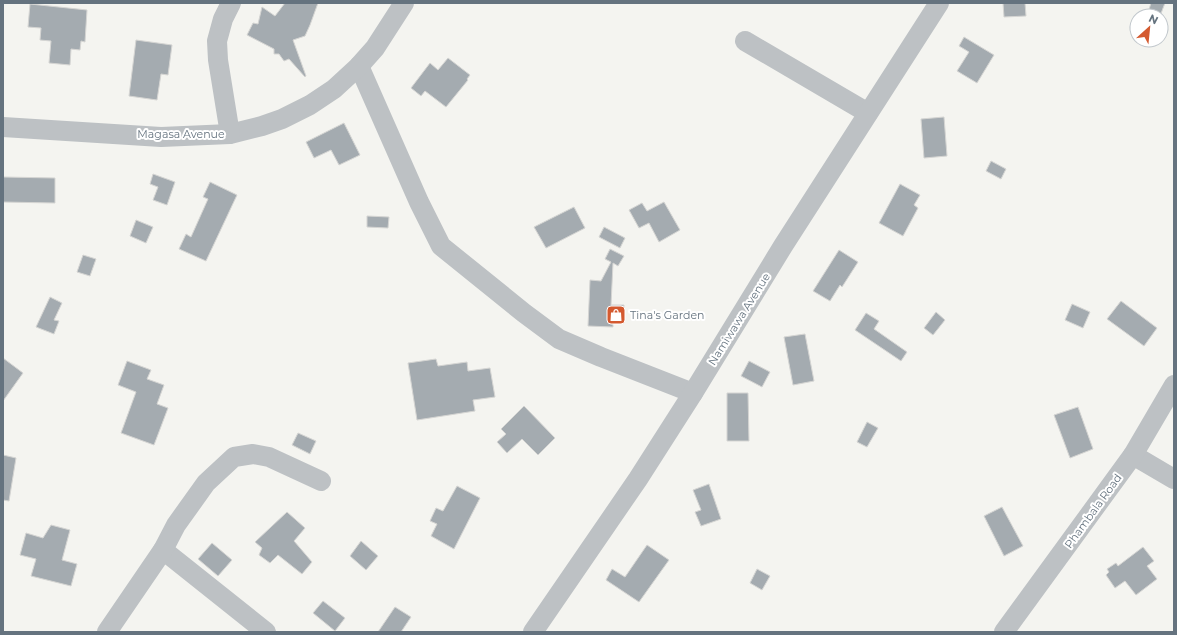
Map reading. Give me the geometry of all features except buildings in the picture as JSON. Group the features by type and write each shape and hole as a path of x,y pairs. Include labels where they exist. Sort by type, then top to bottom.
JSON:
{"street":[{"path":"230,134 218,60 217,41 231,3"},
{"name":"Magasa Avenue","path":"3,127 161,137 230,134 262,126 282,119 310,105 334,89 360,66 375,48 404,3"},
{"name":"Namiwawa Avenue","path":"533,632 638,479 693,393 783,246 939,3"},
{"path":"745,41 868,113"},
{"path":"360,66 419,202 441,246 559,338 601,357 693,393"},
{"name":"Phambala Road","path":"1004,632 1133,455 1174,385"},
{"path":"107,632 163,550 176,525 206,483 234,457 253,454 269,458 321,481"},
{"path":"1133,455 1174,479"},
{"path":"163,550 266,632"}],"place":[{"name":"Tina's Garden","path":"616,315"}]}
